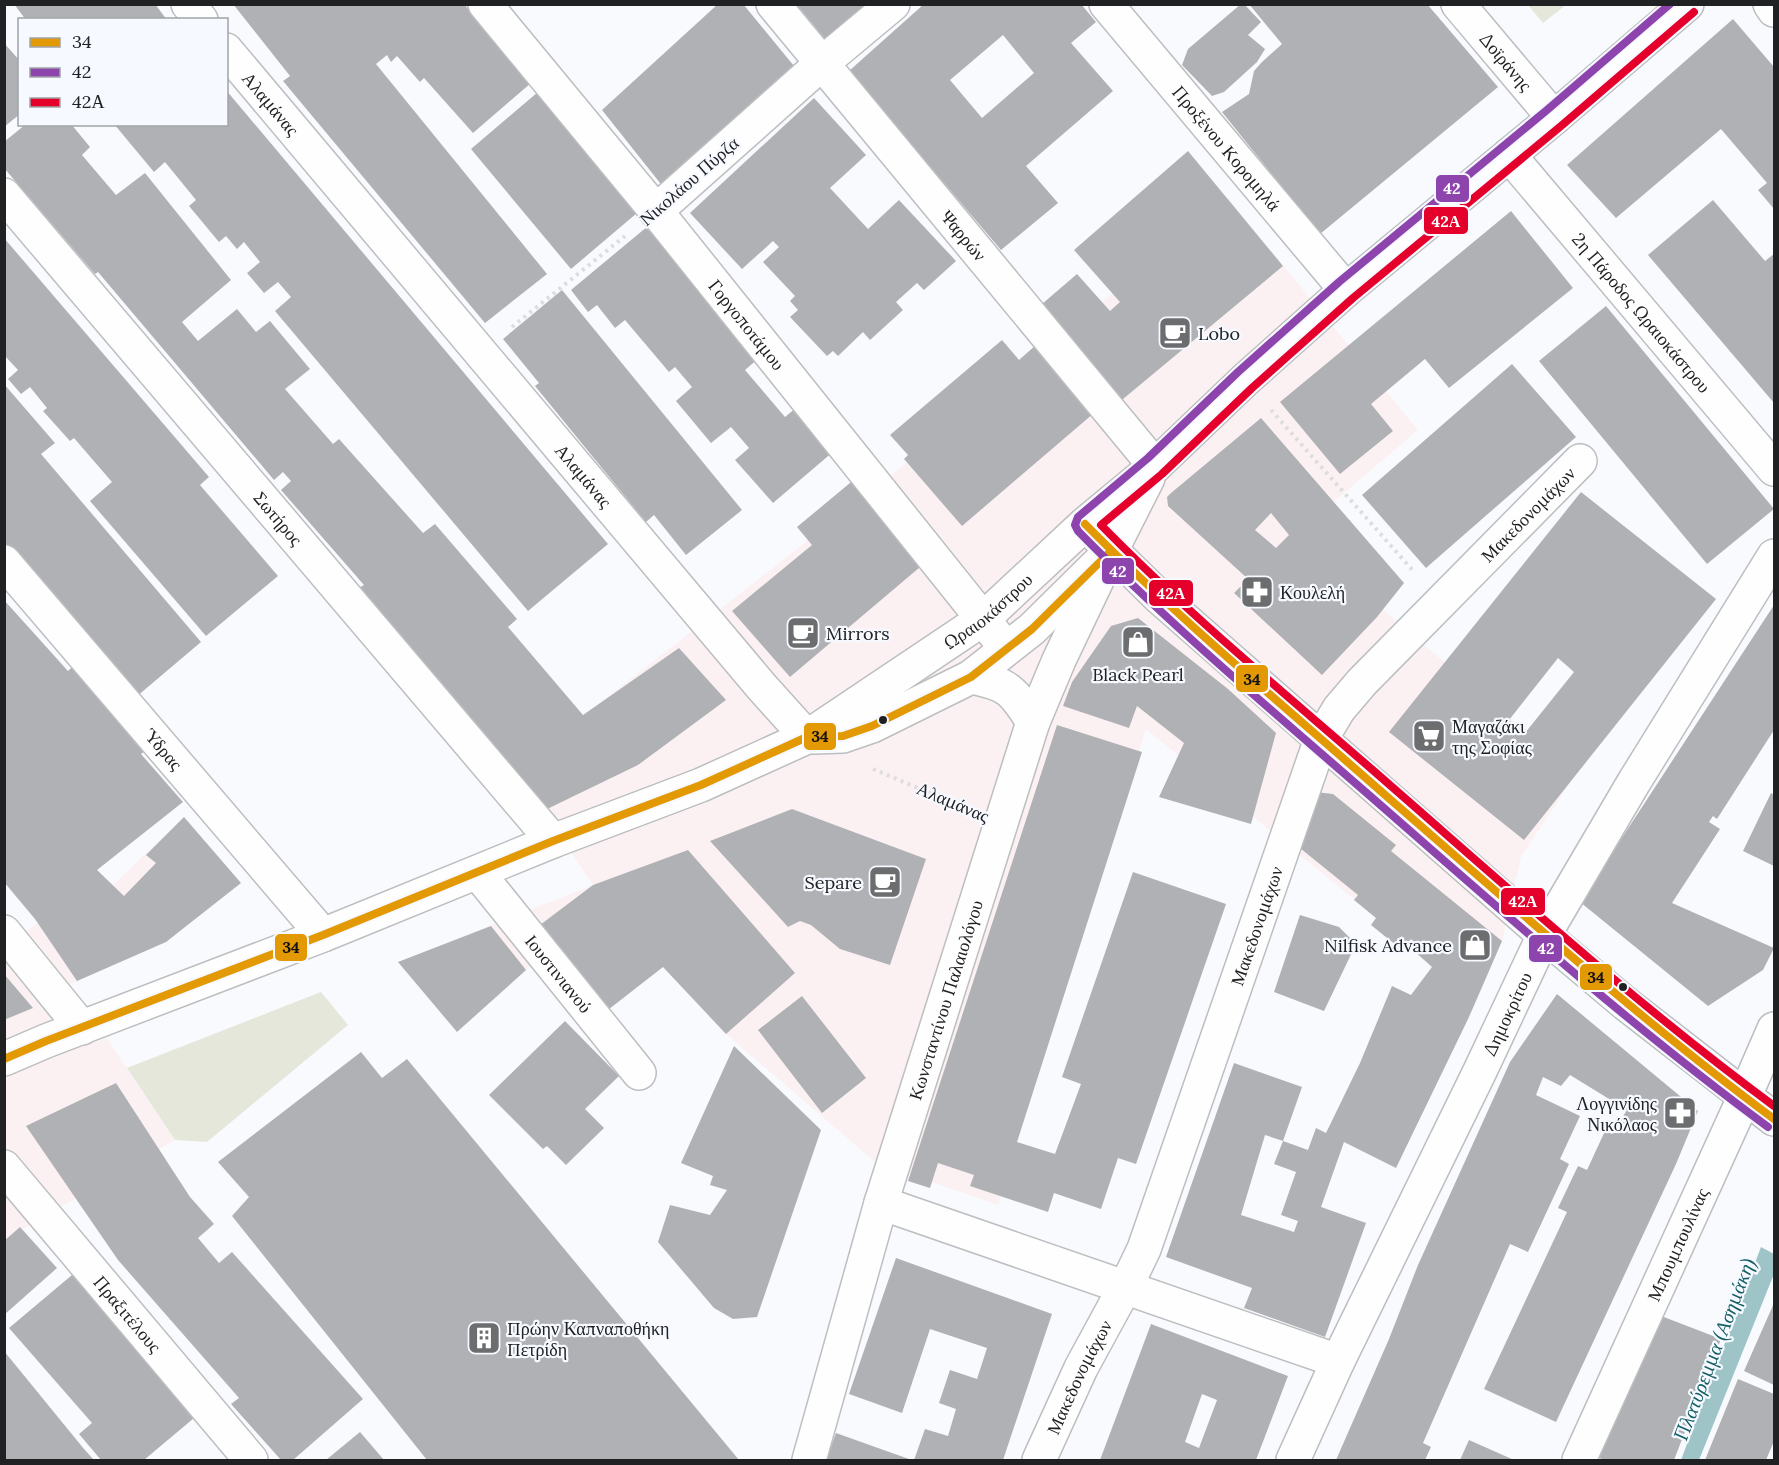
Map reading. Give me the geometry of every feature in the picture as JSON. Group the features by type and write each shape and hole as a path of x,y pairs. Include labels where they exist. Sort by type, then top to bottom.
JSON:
{"street":[{"path":"189,4 200,18"},
{"name":"Γοργοποτάμου","path":"485,4 656,212 1006,648"},
{"name":"Ψαρρών","path":"772,4 1155,466"},
{"name":"Νικολάου Πύρζα","path":"656,212 820,64 892,4"},
{"name":"Προξένου Κορομηλά","path":"1106,4 1346,290"},
{"name":"Δοϊράνης","path":"1458,4 1554,118"},
{"name":"Ωραιοκάστρου","path":"4,1059 324,935 553,841 701,785 807,737 982,619 1085,524 1155,466 1245,380 1346,290 1554,118 1687,4"},
{"path":"1770,4 1774,10"},
{"name":"Αλαμάνας","path":"228,52 761,686 807,737"},
{"name":"2η Πάροδος Ωραιοκάστρου","path":"1509,155 1774,469"},
{"name":"Σωτήρος","path":"4,195 553,841"},
{"name":"Μακεδονομάχων","path":"1039,1461 1081,1368 1125,1288 1152,1229 1321,739 1339,709 1362,682 1580,461"},
{"name":"Ωραιοκάστρου","path":"807,737 843,736 872,726 971,677 1032,629 1111,551 1155,466"},
{"path":"1085,524 1158,596 1544,935 1744,1098 1774,1119"},
{"name":"Κωνσταντίνου Παλαιολόγου","path":"809,1461 881,1203 1033,722 1059,660 1111,551"},
{"name":"Δημοκρίτου","path":"1293,1461 1338,1361 1544,935 1634,782 1774,556"},
{"name":"Ύδρας","path":"4,562 324,935"},
{"path":"971,677 990,680 1007,688 1021,703 1033,722"},
{"name":"Ιουστινιανού","path":"478,873 639,1072"},
{"path":"4,932 82,1028"},
{"name":"Μπουμπουλίνας","path":"1579,1461 1774,1029"},
{"name":"Πραξιτέλους","path":"4,1167 251,1461"},
{"path":"881,1203 1338,1361"}],"path":[{"name":"Νικολάου Πύρζα","path":"481,352 656,212"},
{"path":"1245,380 1441,603"},
{"name":"Αλαμάνας","path":"871,768 1001,822"}],"shaded area":[{"path":"1528,5 1566,5 1543,23"},
{"path":"1228,198 1418,430 1295,535 1576,774 1521,857 1502,941 1477,1000 1146,729 998,1205 875,1162 726,1034 663,967 604,1013 551,948 457,1032 398,962 593,885 543,811 592,709 888,478"},
{"path":"184,817 241,883 166,942 70,984 175,1140 5,1240 5,949 37,923 35,919 97,870 113,885"},
{"path":"321,992 348,1025 207,1142 175,1140 127,1068"}],"water":[{"path":"1761,1247 1774,1254 1774,1274 1699,1460 1681,1460"}],"building":[{"path":"14,4 155,4 166,18 24,18"},
{"path":"233,4 464,4 531,83 473,133 424,78 420,82 397,56 391,62 387,55 376,64 547,274 485,323 283,81 290,76"},
{"path":"718,4 743,4 794,66 664,188 602,110"},
{"path":"796,4 870,4 826,40"},
{"path":"924,4 1081,4 1096,22 1071,43 1113,91 1026,166 1058,203 1001,250 849,71","holes":["1003,35 1034,73 982,118 950,80"]},
{"path":"1241,4 1244,4 1261,22 1248,35 1265,49 1257,62 1224,92 1212,96 1182,65 1188,49"},
{"path":"1249,4 1427,4 1498,87 1320,234 1222,112 1249,94 1254,71 1282,44"},
{"path":"1733,19 1774,67 1774,209 1758,190 1767,183 1721,129 1616,218 1567,165"},
{"path":"4,43 18,59 18,116 4,127"},
{"path":"228,92 608,544 528,611 275,311 291,297 278,282 264,293 247,273 260,262 244,242 237,249 226,236 219,242 189,206 196,200 165,162 154,172 116,126 228,126"},
{"path":"538,92 637,213 571,269 471,149"},
{"path":"814,98 866,155 830,188 868,229 899,200 956,261 924,290 917,283 896,302 903,310 870,340 863,332 838,356 833,351 827,356 790,317 798,310 790,301 795,296 763,262 779,247 773,241 742,269 690,213"},
{"path":"24,126 73,126 90,147 82,155 116,195 145,173 231,280 182,322 198,341 237,309 256,332 270,321 310,369 285,389 333,444 339,439 423,533 435,524 517,619 508,627 583,715 679,648 726,700 638,765 543,811 357,589 364,585 281,490 291,481 283,472 274,480 98,272 95,274 4,168 4,142"},
{"path":"1188,151 1283,266 1117,404 1035,310 1077,274 1110,311 1120,302 1074,250"},
{"path":"1713,200 1765,261 1774,254 1774,403 1648,255"},
{"path":"1511,211 1573,288 1449,388 1425,359 1371,404 1393,431 1340,474 1280,402"},
{"path":"648,226 759,358 745,370 785,417 797,407 834,451 773,503 735,460 749,448 731,427 711,443 676,401 692,387 675,367 669,372 625,320 615,328 597,305 588,312 571,290"},
{"path":"4,238 209,477 200,485 278,576 206,636 90,501 112,482 74,438 70,441 43,411 47,408 30,387 21,394 8,379 18,370 4,355"},
{"path":"562,290 742,510 686,555 654,515 646,522 535,386 539,383 503,339"},
{"path":"1606,306 1774,509 1707,564 1539,361"},
{"path":"1002,340 1019,360 1036,345 1094,413 962,526 904,459 908,455 890,435"},
{"path":"1512,364 1576,437 1426,568 1362,495"},
{"path":"4,384 55,443 41,454 201,642 136,697 4,543"},
{"path":"1261,418 1404,583 1377,617 1322,675 1234,593 1248,579 1168,506 1167,497","holes":["1271,513 1289,535 1276,548 1255,530"]},
{"path":"856,478 926,562 790,677 732,611 812,545 797,527"},
{"path":"1581,492 1716,599 1524,840 1389,732","holes":["1558,658 1574,672 1525,733 1509,720"]},
{"path":"4,600 68,671 79,660 152,745 141,754 183,802 97,870 124,896 156,863 146,855 184,817 241,883 166,942 77,981 35,919 4,882"},
{"path":"1774,605 1774,730 1717,819 1713,816 1709,822 1720,829 1672,903 1774,948 1763,970 1708,1006 1580,902"},
{"path":"1138,618 1228,689 1276,733 1251,824 1159,797 1184,743 1137,706 1129,728 1063,706 1072,682 1111,626"},
{"path":"1057,725 1142,752 1017,1142 1055,1154 1081,1084 1062,1077 1133,872 1226,904 1136,1164 1118,1158 1101,1209 1054,1193 1048,1212 970,1186 974,1175 938,1163 930,1188 908,1181"},
{"path":"1315,792 1333,794 1396,845 1391,851 1502,941 1469,1017 1396,1168 1344,1142 1321,1207 1366,1223 1325,1337 1244,1308 1252,1288 1166,1257 1234,1063 1302,1087 1283,1141 1308,1150 1316,1128 1326,1133 1360,1063 1392,986 1411,995 1432,967 1414,951 1418,946 1411,939 1402,950 1371,925 1376,918 1354,900 1358,895 1295,844","holes":["1265,1135 1283,1141 1274,1164 1296,1172 1281,1215 1298,1221 1294,1232 1241,1215"]},
{"path":"1771,793 1774,795 1774,866 1743,851"},
{"path":"792,809 926,859 890,965 840,949 811,925 800,921 788,927 710,841"},
{"path":"688,850 795,973 726,1034 663,967 604,1013 536,928 593,885"},
{"path":"1300,915 1339,927 1356,944 1324,1011 1274,992"},
{"path":"491,926 526,970 457,1032 398,962"},
{"path":"4,974 33,1008 4,1020"},
{"path":"1557,994 1698,1111 1676,1164 1556,1422 1484,1389 1567,1212 1558,1208 1578,1166 1587,1170 1605,1131 1612,1134 1627,1110 1570,1075 1561,1086 1543,1077 1536,1095 1580,1116 1560,1159 1569,1164 1528,1252 1510,1244 1423,1443 1431,1447 1425,1460 1336,1460 1389,1339 1418,1265 1510,1062"},
{"path":"802,996 866,1078 822,1113 758,1030"},
{"path":"565,1021 619,1076 585,1109 604,1128 566,1165 547,1146 543,1149 489,1095"},
{"path":"734,1046 821,1130 757,1317 733,1319 714,1308 658,1242 670,1205 710,1215 727,1190 710,1185 713,1176 681,1163"},
{"name":"Πρώην Καπναποθήκη Πετρίδη","path":"361,1052 382,1078 407,1059 739,1460 427,1460 232,1216 249,1197 218,1162"},
{"path":"116,1083 190,1197 214,1224 198,1238 219,1263 232,1252 363,1399 293,1460 281,1460 231,1404 239,1398 118,1260 26,1126"},
{"path":"20,1227 57,1268 4,1315 4,1241"},
{"path":"896,1258 1052,1314 1003,1460 914,1460 925,1429 948,1436 956,1409 939,1403 950,1370 977,1379 987,1348 930,1329 902,1413 849,1394"},
{"path":"72,1275 194,1418 144,1460 101,1460 79,1434 92,1423 9,1328"},
{"path":"1774,1303 1774,1385 1744,1371"},
{"path":"1656,1314 1721,1339 1674,1460 1605,1460 1599,1458 1628,1389"},
{"path":"1151,1324 1288,1376 1256,1460 1100,1460","holes":["1202,1394 1217,1400 1199,1448 1185,1442"]},
{"path":"4,1351 84,1449 94,1460 4,1460"},
{"path":"1738,1379 1774,1394 1774,1441 1766,1460 1705,1460"},
{"path":"360,1432 384,1460 326,1460"},
{"path":"836,1433 892,1453 912,1460 826,1460"},
{"path":"1469,1440 1514,1460 1460,1460"}],"transit line":[{"name":"42","path":"1670,4 1547,110 1339,282 1238,372 1148,458 1078,517 1075,525 1078,531 1114,567 1187,635 1473,886 1569,969 1717,1089 1768,1127"},
{"name":"42Α","path":"1694,12 1561,126 1353,298 1252,388 1162,474 1101,525 1207,626 1532,909 1675,1030 1774,1106"},
{"name":"34","path":"1085,524 1121,560 1270,695 1528,919 1723,1081 1774,1119"},
{"name":"34","path":"4,1059 323,935 553,841 701,785 807,737 843,736 872,726 971,677 1032,629 1111,551"}],"place":[{"name":"Lobo","path":"1175,333"},
{"name":"Κουλελή","path":"1257,592"},
{"name":"Mirrors","path":"803,633"},
{"name":"Black Pearl","path":"1138,642"},
{"name":"Μαγαζάκι της Σοφίας","path":"1429,736"},
{"name":"Separe","path":"885,882"},
{"name":"Nilfisk Advance","path":"1475,945"},
{"name":"Λογγινίδης Νικόλαος","path":"1680,1113"},
{"name":"Πρώην Καπναποθήκη Πετρίδη","path":"484,1338"}],"water label":[{"name":"Πλατύρεμμα (Ασημάκη)","path":"1714,1349"}]}
